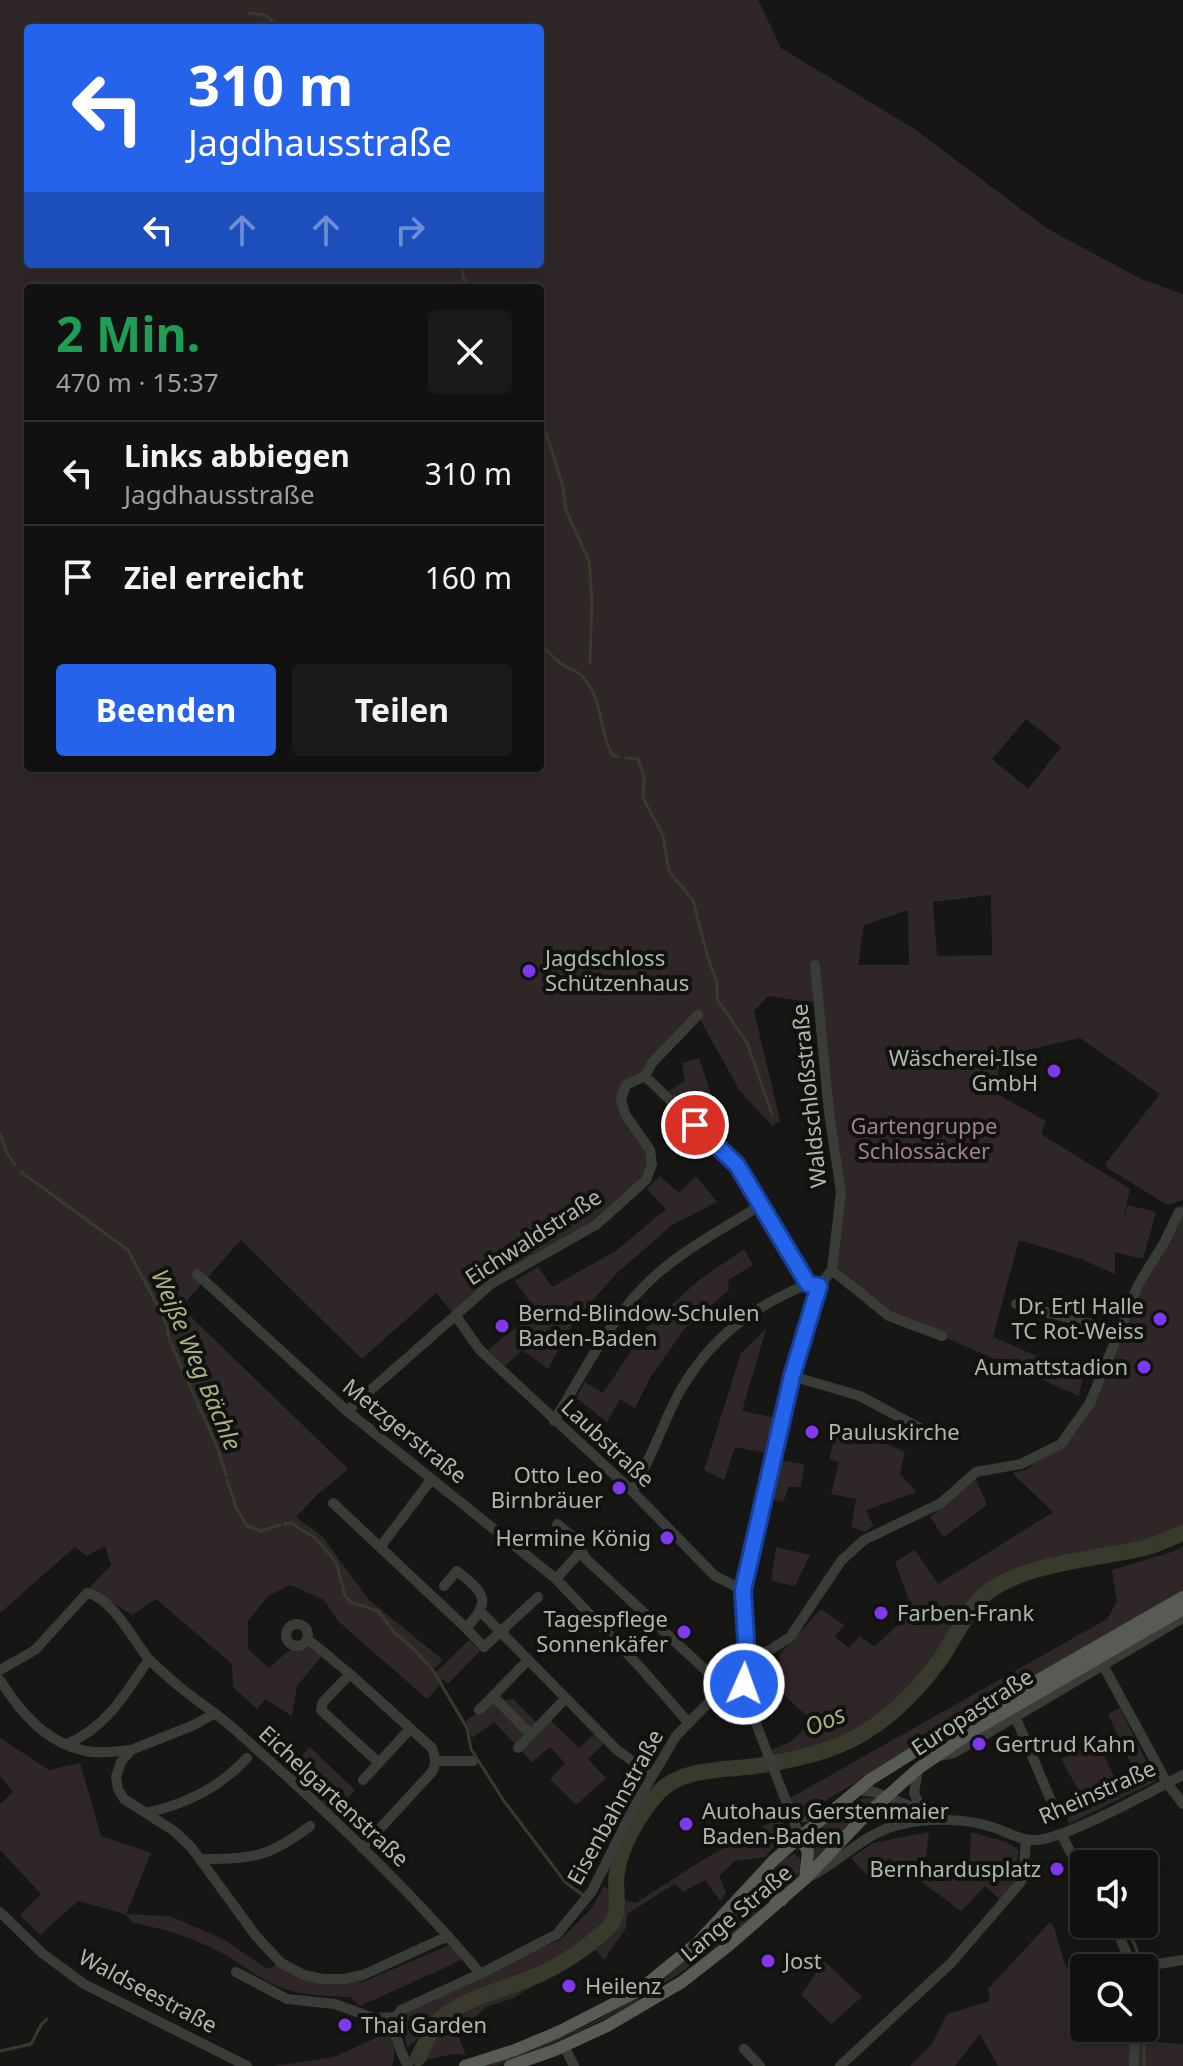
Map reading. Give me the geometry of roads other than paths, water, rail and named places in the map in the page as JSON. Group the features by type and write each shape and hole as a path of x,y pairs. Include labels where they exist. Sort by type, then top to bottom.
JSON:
{"main road":[{"name":"Europastraße","path":"856,1790 925,1745 1183,1597"},
{"name":"Europastraße","path":"805,1879 887,1796 934,1757 1016,1705 1183,1609"},
{"name":"Lange Straße","path":"465,2066 558,2032 638,1991 696,1944 785,1850 856,1790"},
{"path":"800,1837 806,1845 808,1862 805,1879"},
{"path":"785,1850 800,1853 808,1862"},
{"path":"766,1869 762,1879 764,1889 774,1898 782,1900"},
{"name":"Lange Straße","path":"531,2066 639,2009 682,1982 805,1879"},
{"name":"Lange Straße","path":"510,2066 560,2048"}],"street":[{"name":"Waldschloßstraße","path":"815,965 826,1086 841,1192 832,1270"},
{"name":"Eichwaldstraße","path":"347,1411 491,1284 602,1220 646,1180 652,1164 650,1150 625,1114 621,1099 626,1085 645,1076 652,1063 698,1015"},
{"path":"645,1076 737,1165 813,1285 743,1590 747,1658 744,1684 748,1703 800,1837"},
{"path":"554,1421 621,1315 655,1275 761,1205"},
{"path":"747,1658 770,1650 790,1637 841,1561 864,1540 941,1503 976,1472 1021,1464 1061,1444 1090,1403 1138,1285 1179,1212"},
{"path":"632,1491 646,1468 679,1395 713,1344 745,1317 813,1285 832,1270 889,1316 942,1336"},
{"name":"Metzgerstraße","path":"197,1274 347,1411 556,1579 688,1722"},
{"path":"1016,1304 1118,1331"},
{"name":"Laubstraße","path":"455,1315 480,1350 632,1491 715,1576 743,1590"},
{"path":"792,1376 860,1396 929,1433"},
{"path":"381,1546 431,1480"},
{"path":"333,1503 484,1647 538,1597"},
{"path":"557,1524 577,1540 585,1558 726,1689"},
{"path":"556,1579 581,1551"},
{"path":"444,1586 457,1571 481,1591 481,1612 466,1628"},
{"name":"Eichelgartenstraße","path":"0,1670 35,1650 87,1593 96,1594 149,1659 181,1690 215,1713 318,1804 448,1936 480,1973"},
{"path":"481,1612 617,1750 652,1775"},
{"path":"934,1757 945,1757 1183,1618"},
{"path":"307,1640 432,1748 436,1761 432,1772 362,1848"},
{"path":"67,1744 90,1732 110,1716 149,1659"},
{"path":"479,1710 527,1661"},
{"path":"1103,1665 1167,1783 1183,1804"},
{"path":"350,1674 323,1702 321,1710 379,1763"},
{"path":"0,1680 28,1719 50,1736 87,1751 131,1750 194,1725 215,1713"},
{"name":"Eisenbahnstraße","path":"395,2017 404,2007 557,1934 583,1904 652,1775 688,1722 719,1692 744,1684"},
{"path":"493,1696 530,1734"},
{"path":"518,1748 565,1699"},
{"path":"1015,1716 1052,1803"},
{"path":"363,1780 410,1729"},
{"path":"131,1750 121,1762 116,1777 124,1799 174,1831 201,1859 256,1936 281,1963 304,1975 344,1979 363,1975 448,1936"},
{"path":"146,1813 184,1803 217,1786 247,1758"},
{"path":"436,1761 473,1761"},
{"path":"919,1768 914,1793 923,1813"},
{"name":"Rheinstraße","path":"1026,1840 1041,1840 1061,1834 1183,1775"},
{"name":"Lange Straße","path":"856,1790 887,1796 945,1820 986,1825 1026,1840"},
{"path":"790,1813 803,1817 828,1814"},
{"name":"Lange Straße","path":"805,1879 823,1871 887,1829 900,1824 945,1820"},
{"path":"201,1859 260,1855 279,1849 310,1826"},
{"path":"1061,1834 1070,1851"},
{"path":"840,2066 951,1963 1020,1883 1026,1840"},
{"name":"Waldseestraße","path":"0,1912 42,1953 84,1984 235,2063 247,2066"},
{"path":"1158,1964 1183,1960"},
{"path":"236,1972 287,1999 335,2004 373,2018 395,2017 399,2047 396,2066"},
{"path":"1134,2066 1135,2042"},
{"path":"399,2047 408,2066"},
{"path":"560,2048 574,2066"},
{"path":"744,2049 760,2066"}],"waterway":[{"path":"249,13 265,15 276,24"},
{"path":"461,268 465,284"},
{"path":"544,426 563,487 566,510 589,561 592,600 590,663"},
{"path":"544,647 560,663 582,676 590,687 608,745 612,755 618,757"},
{"path":"626,758 638,759 644,776 643,798 663,836 669,871 693,900 717,982 717,999 747,1043 772,1114"},
{"name":"Weiße Weg Bächle","path":"0,1134 15,1165"},
{"name":"Weiße Weg Bächle","path":"21,1172 128,1250 165,1320 170,1341 218,1449 226,1475"},
{"name":"Weiße Weg Bächle","path":"227,1480 236,1507 247,1526 261,1531 280,1525"},
{"name":"Weiße Weg Bächle","path":"285,1524 291,1523 315,1538 336,1562 345,1596 351,1602 378,1611 434,1672 467,1728 471,1749 504,1801 566,1883 583,1895"},
{"name":"Oos","path":"418,2058 435,2025 453,2010 551,1969 607,1929 617,1909 617,1872 627,1840 645,1809 669,1784 708,1771 786,1761 844,1743 879,1723 911,1694 939,1661 973,1607 1004,1582 1042,1568 1149,1547 1183,1533"},
{"path":"1131,1938 1138,1954"},
{"path":"0,2051 31,2044 47,2019"},
{"path":"1144,2042 1144,2066"}],"place":[{"name":"Jagdschloss Schützenhaus","path":"529,971"},
{"name":"Wäscherei-Ilse GmbH","path":"1054,1071"},
{"name":"Dr. Ertl Halle TC Rot-Weiss","path":"1160,1319"},
{"name":"Bernd-Blindow-Schulen Baden-Baden","path":"502,1326"},
{"name":"Aumattstadion","path":"1144,1367"},
{"name":"Pauluskirche","path":"812,1432"},
{"name":"Otto Leo Birnbräuer","path":"619,1488"},
{"name":"Hermine König","path":"667,1538"},
{"name":"Farben-Frank","path":"881,1613"},
{"name":"Tagespflege Sonnenkäfer","path":"684,1632"},
{"name":"Gertrud Kahn","path":"979,1744"},
{"name":"Autohaus Gerstenmaier Baden-Baden","path":"686,1824"},
{"name":"Bernhardusplatz","path":"1057,1869"},
{"name":"Jost","path":"768,1961"},
{"name":"Heilenz","path":"569,1986"},
{"name":"Thai Garden","path":"345,2025"}],"park label":[{"name":"Gartengruppe Schlossäcker","path":"924,1138"}]}
